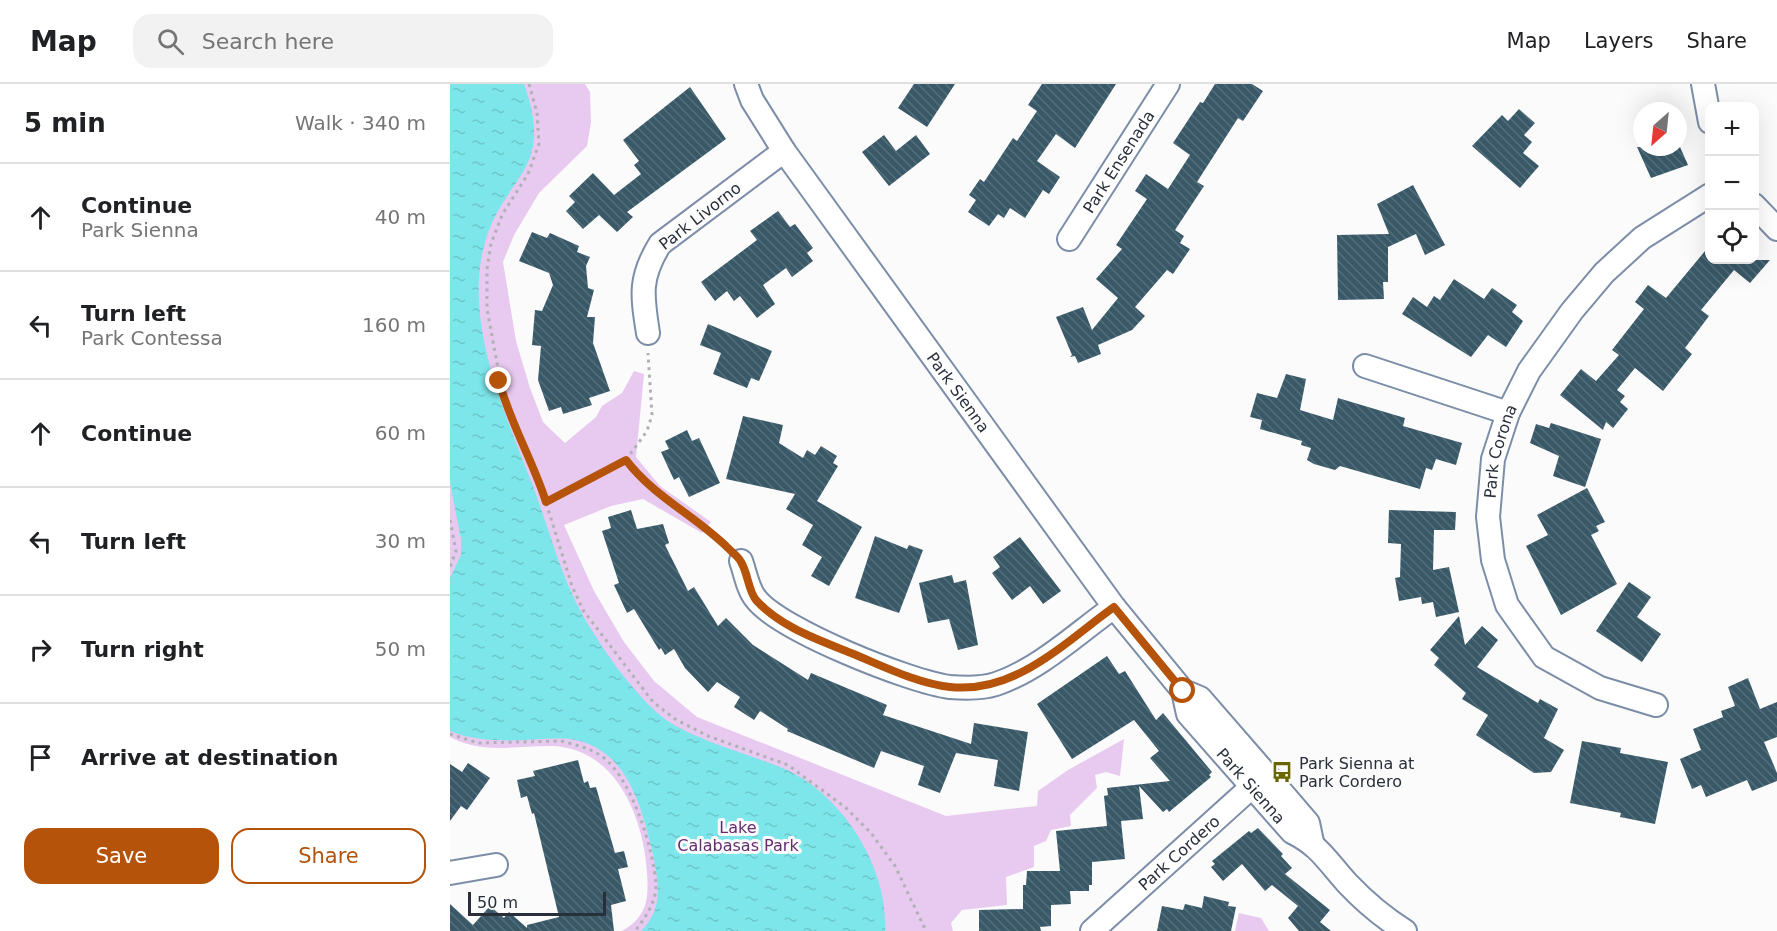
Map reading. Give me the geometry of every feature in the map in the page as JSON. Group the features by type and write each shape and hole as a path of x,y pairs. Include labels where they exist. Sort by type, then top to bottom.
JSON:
{"street":[{"name":"Park Sienna","path":"746,84 752,99 784,151 1114,607 1183,691 1200,698 1258,781 1308,823 1312,842 1382,925 1406,931"},
{"name":"Park Ensenada","path":"1069,239 1168,84"},
{"path":"1703,84 1706,102"},
{"name":"Park Livorno","path":"648,333 641,292 647,265 660,244 784,151"},
{"name":"Park Corona","path":"1656,705 1600,688 1544,657 1507,605 1493,560 1488,517 1493,459 1508,413 1529,371 1572,311 1604,273 1642,238 1705,198"},
{"path":"1759,209 1777,229"},
{"path":"1365,366 1508,413"},
{"path":"741,561 755,598 776,618 817,640 916,679 951,687 993,685 1028,670 1114,607"},
{"name":"Park Cordero","path":"1092,931 1258,781"},
{"path":"450,873 496,865"}],"path":[{"path":"529,84 537,113 540,144 528,174 502,215 491,244 487,269 487,309 505,406 539,480 572,586 583,610 653,702 675,720 708,736 788,765 845,807 871,833 895,866 926,931"},
{"path":"546,502 626,460 647,430 652,415 648,333"},
{"path":"626,460 636,473 672,506 712,532 741,561"},
{"path":"450,520 456,551 450,567"},
{"path":"450,734 478,743 561,741 574,744 603,757 615,768 636,806 656,886 647,916 635,931"}],"green space":[{"name":"Lake Calabasas Park","path":"450,84 585,84 590,92 591,122 587,146 539,193 514,235 503,262 516,341 543,422 565,443 596,417 602,406 622,393 634,371 644,374 636,457 660,486 711,522 702,533 643,499 611,506 564,525 594,591 624,642 654,681 697,717 946,816 1037,806 1038,791 1068,770 1124,739 1120,776 1106,772 1095,775 1097,788 1070,815 1071,826 1051,830 1046,841 1034,846 1034,867 1006,877 1007,905 962,910 951,923 953,931 622,931 637,920 645,906 647,873 640,829 632,808 622,788 608,771 591,758 571,749 548,746 510,748 474,746 450,737"},
{"path":"1239,913 1261,918 1269,931 1235,931"}],"water":[{"name":"Lake Calabasas Park","path":"450,84 524,84 532,114 534,138 530,157 501,205 491,225 483,250 479,280 480,310 484,341 501,403 574,598 615,665 643,699 661,716 701,738 780,767 802,778 841,812 869,857 879,881 884,906 885,931 641,931 654,913 658,893 657,882 643,816 637,799 620,768 594,746 576,740 557,738 488,740 450,731 450,578 461,555 461,539 450,483"}],"building":[{"path":"914,84 955,84 927,127 898,108"},
{"path":"1042,84 1116,84 1075,148 1056,134 1037,161 1060,177 1049,194 1043,190 1025,218 1010,208 1004,218 998,214 989,226 968,212 976,200 969,195 980,179 984,182 1013,138 1017,141 1037,111 1028,105"},
{"path":"1215,84 1252,84 1263,91 1243,121 1238,118 1197,182 1204,186 1175,230 1184,236 1180,243 1190,249 1173,274 1167,270 1135,307 1145,316 1132,330 1098,345 1101,354 1078,363 1075,356 1070,357 1072,355 1056,317 1083,307 1092,330 1118,298 1096,279 1122,249 1116,245 1147,199 1135,191 1146,174 1168,189 1190,155 1173,143"},
{"path":"690,87 726,139 627,212 633,217 617,232 599,215 583,229 566,211 575,202 569,196 593,173 614,195 641,174 634,165 639,161 623,140"},
{"path":"1519,109 1535,123 1524,135 1532,142 1523,153 1539,166 1520,188 1472,146 1502,115 1508,121"},
{"path":"884,135 896,151 916,135 930,154 889,186 862,152"},
{"path":"1641,156 1684,156 1688,165 1651,178"},
{"path":"1413,185 1445,245 1425,255 1416,234 1388,247 1388,282 1383,282 1384,299 1338,300 1337,235 1389,234 1377,204"},
{"path":"778,211 790,227 795,224 813,248 807,253 813,261 792,277 786,268 763,285 775,304 757,318 740,296 734,301 727,291 715,301 701,282 757,240 750,231"},
{"path":"532,232 547,238 550,233 579,246 577,252 590,257 586,266 588,288 594,290 587,317 595,317 593,343 610,391 589,398 592,405 563,414 561,407 549,411 538,380 541,346 532,345 535,310 542,311 553,285 549,273 519,261"},
{"path":"1705,251 1705,264 1759,264 1759,260 1770,260 1750,283 1734,270 1701,310 1709,316 1685,348 1692,354 1663,391 1635,368 1617,390 1625,396 1620,402 1628,409 1613,428 1606,422 1603,430 1560,395 1581,369 1596,381 1619,355 1612,350 1644,309 1635,302 1648,285 1666,298"},
{"path":"1454,279 1484,299 1492,288 1517,305 1512,312 1523,321 1506,347 1488,335 1471,357 1402,314 1413,297 1427,307 1434,296 1440,300"},
{"path":"708,324 772,351 759,381 751,378 747,388 713,374 721,353 700,345"},
{"path":"1286,374 1306,379 1300,410 1333,420 1338,398 1405,418 1403,426 1462,443 1456,465 1436,459 1432,470 1426,468 1420,489 1340,466 1335,470 1314,464 1307,460 1311,448 1301,445 1302,441 1260,429 1262,420 1250,417 1257,393 1277,398"},
{"path":"743,416 783,425 779,443 803,458 807,450 815,455 821,446 837,456 833,463 838,466 817,501 862,527 829,586 811,576 822,557 802,545 813,525 786,509 795,494 726,479"},
{"path":"1551,423 1601,439 1585,487 1553,476 1559,456 1530,443 1536,424 1549,428"},
{"path":"687,430 692,441 699,438 720,483 689,497 679,477 674,480 661,452 669,449 665,441"},
{"path":"1587,488 1605,522 1596,526 1599,531 1591,535 1617,584 1561,615 1526,546 1548,535 1537,515"},
{"path":"631,510 637,529 663,524 669,543 665,545 688,591 694,587 718,626 726,618 753,645 808,680 811,673 887,705 883,715 971,744 974,723 1028,732 1019,791 994,786 998,760 956,753 940,793 918,785 924,766 881,751 874,768 787,731 788,729 760,711 754,720 734,707 740,697 717,682 708,692 685,668 674,649 665,655 661,648 659,650 634,609 627,613 614,585 619,583 602,531 611,528 608,517"},
{"path":"1389,510 1456,512 1455,530 1434,530 1433,570 1449,567 1459,612 1436,617 1433,602 1422,604 1421,597 1399,601 1395,578 1400,577 1401,544 1388,543"},
{"path":"875,536 907,549 909,545 923,550 899,613 855,598"},
{"path":"1020,537 1061,591 1043,604 1030,586 1012,600 992,573 1000,567 993,557"},
{"path":"952,575 954,583 966,580 978,645 958,650 949,619 928,623 919,583"},
{"path":"1629,582 1651,597 1637,617 1661,634 1642,662 1596,631"},
{"path":"1459,616 1465,645 1482,626 1498,640 1477,667 1538,703 1540,699 1558,709 1544,738 1564,750 1551,772 1534,773 1476,735 1488,715 1462,699 1466,693 1434,665 1439,658 1430,650"},
{"path":"1107,656 1119,674 1125,671 1156,720 1163,713 1212,772 1209,775 1211,777 1169,812 1167,809 1163,812 1139,786 1143,819 1121,821 1125,859 1092,862 1092,885 1089,885 1089,891 1070,891 1071,904 1051,905 1051,926 1040,927 1041,931 979,931 979,910 1023,909 1023,885 1026,885 1027,871 1060,871 1056,831 1107,826 1104,796 1108,795 1107,788 1170,781 1150,758 1159,751 1134,720 1072,759 1037,704"},
{"path":"1748,678 1760,709 1777,702 1777,737 1764,742 1777,773 1777,781 1752,791 1747,780 1706,797 1701,785 1692,789 1680,759 1701,750 1693,729 1723,717 1721,711 1735,706 1728,687"},
{"path":"1582,741 1621,748 1620,753 1668,762 1655,824 1620,817 1621,813 1570,803"},
{"path":"578,760 584,783 588,781 590,788 596,787 615,853 624,851 628,867 618,869 626,901 611,905 614,931 450,931 450,904 473,925 490,906 504,918 509,912 527,928 527,925 559,917 534,813 532,814 527,796 521,798 517,780 535,776 533,771"},
{"path":"468,763 490,778 467,810 461,806 450,821 450,764 462,772"},
{"path":"1258,828 1283,854 1281,856 1292,868 1285,874 1330,910 1320,922 1331,931 1299,931 1288,918 1298,906 1272,885 1265,891 1242,864 1223,881 1211,867 1215,864 1212,861 1249,831 1251,833"},
{"path":"1204,896 1229,902 1228,906 1236,907 1231,931 1157,931 1162,906 1183,910 1185,904 1202,908"}],"place":[{"name":"Park Sienna at Park Cordero","path":"1282,772"}],"route":[{"path":"499,381 505,406 539,480 546,502 626,460 636,473 672,506 712,532 741,561 755,598 776,618 817,640 916,679 951,687 993,685 1028,670 1114,607 1183,691"}]}
